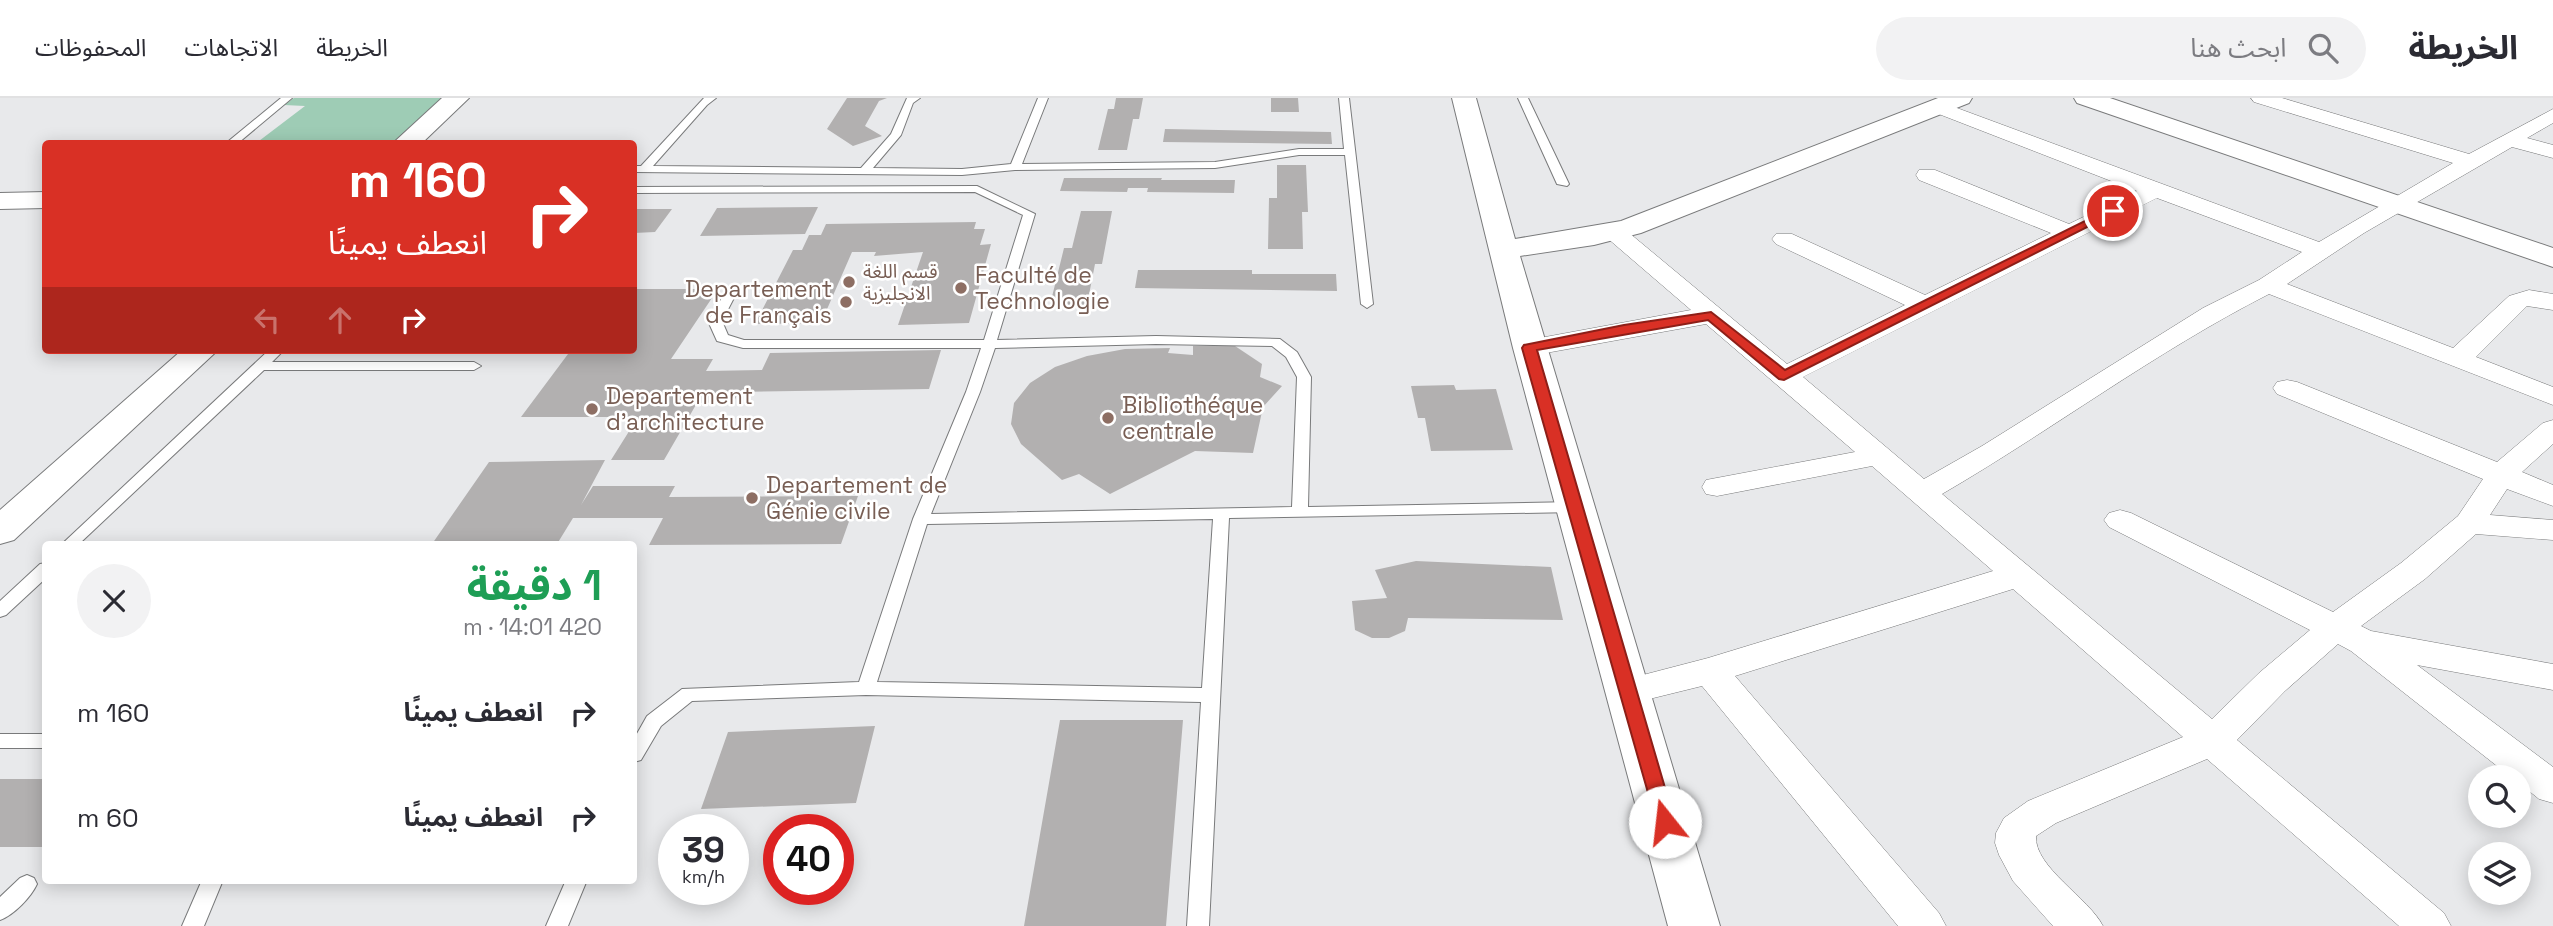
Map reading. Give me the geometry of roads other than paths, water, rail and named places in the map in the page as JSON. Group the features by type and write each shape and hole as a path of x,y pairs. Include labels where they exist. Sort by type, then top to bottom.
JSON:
{"street":[{"path":"410,140 457,98"},
{"path":"430,140 477,98"},
{"path":"1464,98 1529,348 1694,926"},
{"path":"2086,98 2553,258"},
{"path":"2261,98 2472,163"},
{"path":"2305,111 2332,98"},
{"path":"1502,250 1614,232 1949,102 1997,131 2322,251"},
{"path":"1922,493 2004,445 2212,313 2267,285 2397,205 2513,141 2553,115"},
{"path":"2513,141 2553,152"},
{"path":"1927,175 2070,233"},
{"path":"1784,376 2156,190"},
{"path":"0,201 42,200"},
{"path":"1614,232 2214,740 2429,926"},
{"path":"1784,239 1925,305"},
{"path":"2267,285 2553,397"},
{"path":"2458,359 2518,301 2529,298 2553,302"},
{"path":"1529,348 1624,329 1711,316"},
{"path":"0,502 169,354"},
{"path":"0,531 198,354"},
{"path":"2287,388 2553,496"},
{"path":"2081,926 2028,869 2016,851 2015,835 2022,823 2042,812 2214,740 2272,682 2349,635 2413,571 2469,523 2501,475 2553,429"},
{"path":"1717,487 1879,456"},
{"path":"2120,520 2349,635 2553,788"},
{"path":"2469,523 2553,530"},
{"path":"1629,691 1710,671 2019,576"},
{"path":"2349,635 2553,677"},
{"path":"1710,671 1924,926"}],"lane":[{"path":"235,140 287,98"},
{"path":"639,169 711,98"},
{"path":"864,171 896,135 909,101 915,98"},
{"path":"1015,167 1043,98"},
{"path":"1344,98 1367,304"},
{"path":"1523,98 1563,184"},
{"path":"639,169 962,172 1015,167 1215,165 1299,152 1350,152"},
{"path":"637,190 977,189 1029,214 972,392 921,519 866,688"},
{"path":"730,294 715,321 722,338 743,344 988,344 1156,340 1275,342 1292,355 1304,377 1300,511"},
{"path":"73,541 273,354"},
{"path":"260,366 474,366"},
{"path":"921,519 1576,507"},
{"path":"1198,926 1221,513"},
{"path":"0,611 42,572"},
{"path":"637,747 654,721 688,694 866,688 1211,695"},
{"path":"0,741 42,741"},
{"path":"0,911 27,884"},
{"path":"192,926 211,884"},
{"path":"557,926 575,884"}],"place":[{"name":"قسم اللغة الانجليزية","path":"849,282"},
{"name":"Faculté de Technologie","path":"961,288"},
{"name":"Departement de Français","path":"846,302"},
{"name":"Departement d'architecture","path":"592,409"},
{"name":"Bibliothéque centrale","path":"1108,418"},
{"name":"Departement de Génie civile","path":"752,498"}]}
